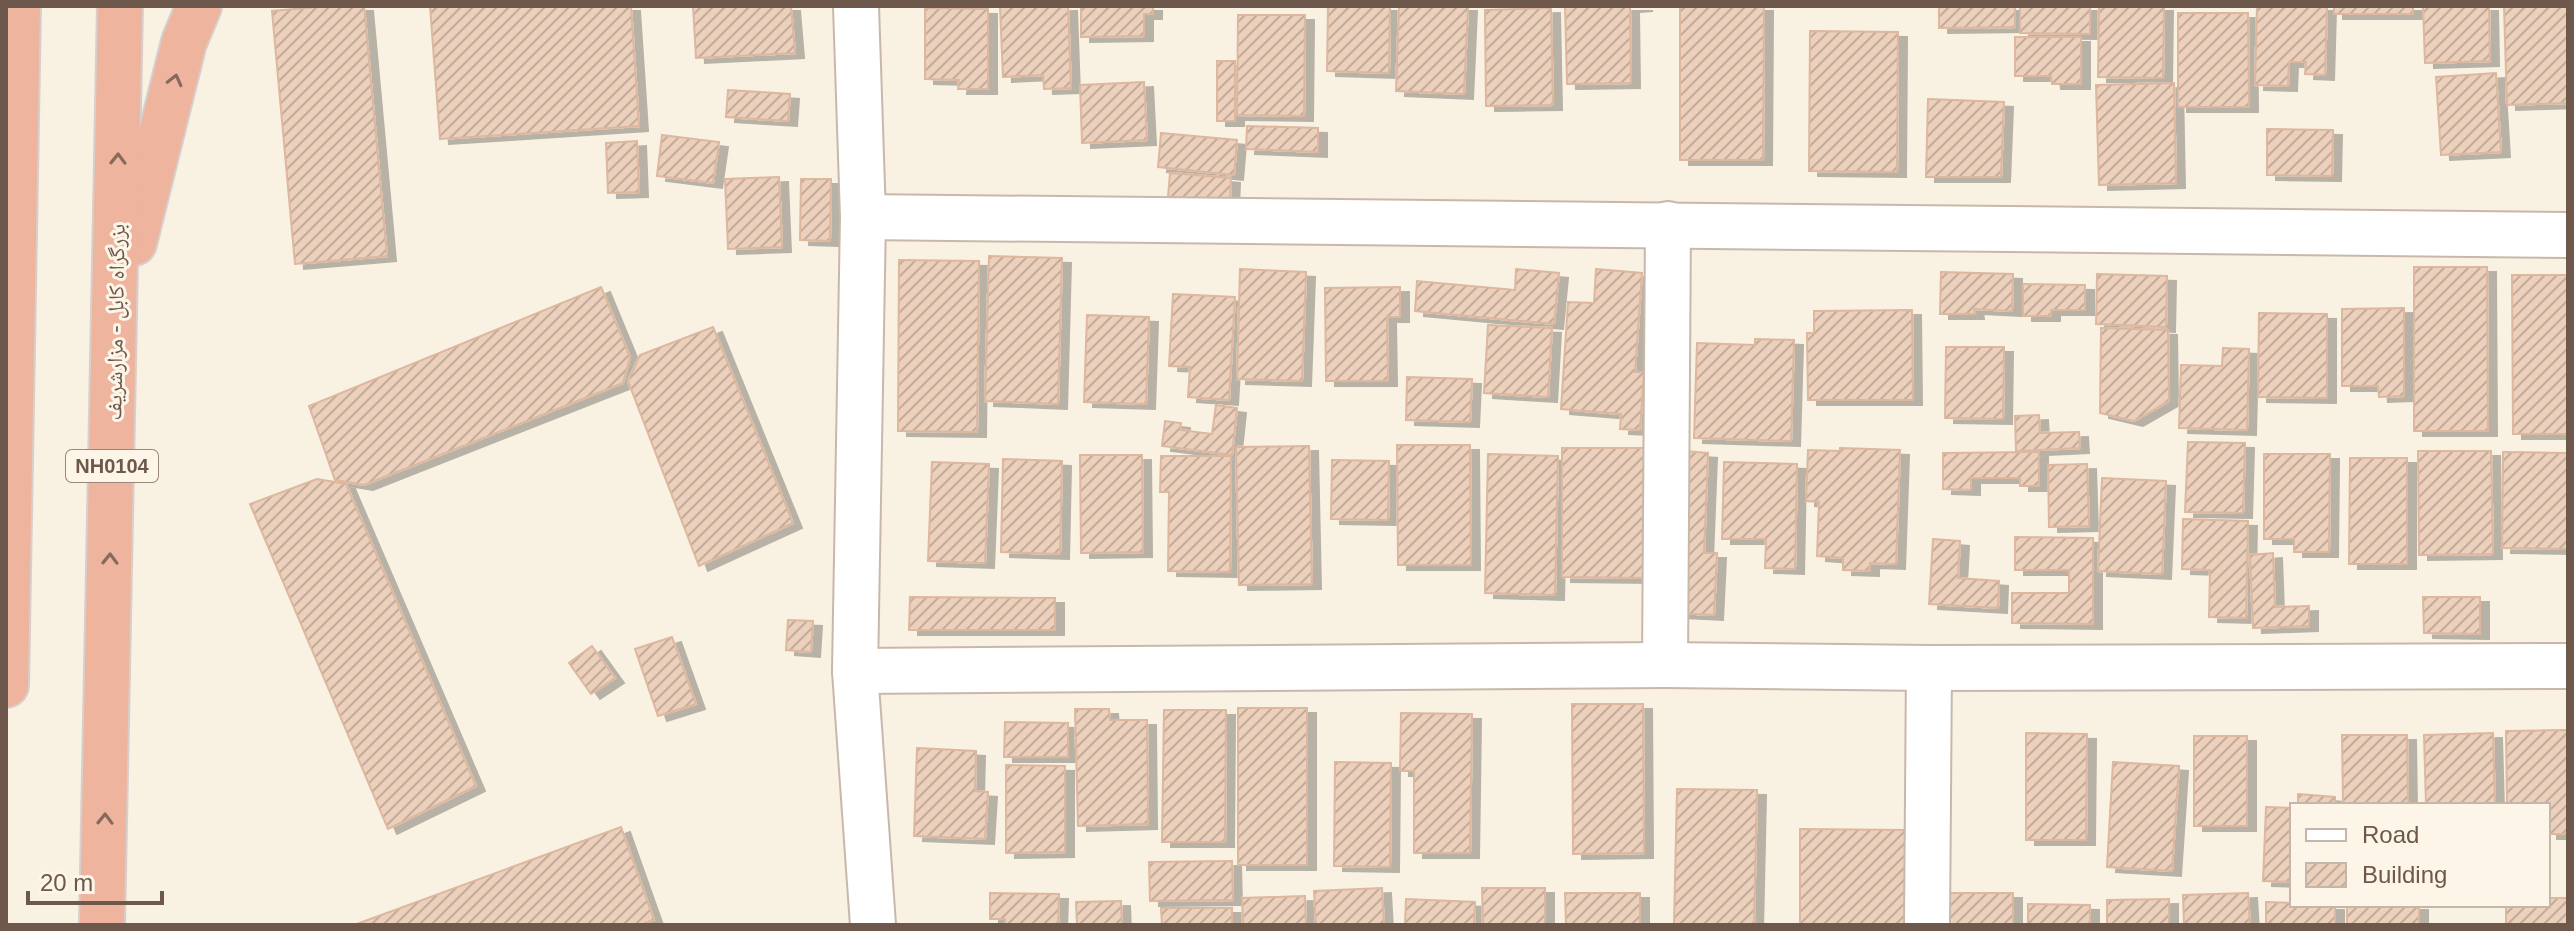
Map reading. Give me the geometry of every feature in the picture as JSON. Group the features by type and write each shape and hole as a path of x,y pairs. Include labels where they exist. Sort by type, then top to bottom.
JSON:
{"highway":[{"path":"6,685 9,304 18,6"},
{"name":"بزرگراه کابل - مزارشریف","path":"102,925 120,6"},
{"path":"115,319 184,42 199,6"}],"street":[{"path":"856,6 863,217 855,671 873,925"},
{"path":"863,217 2568,235"},
{"path":"1665,665 1668,224"},
{"path":"855,671 1665,665 1929,668 2568,666"},
{"path":"1927,925 1929,668"}],"building":[{"path":"364,6 387,256 295,264 272,11"},
{"path":"430,6 631,6 639,126 440,139"},
{"path":"693,6 791,6 795,53 696,58"},
{"path":"1068,6 1071,88 1044,89 1043,75 1003,77 1000,7"},
{"path":"1081,6 1153,6 1153,14 1144,14 1144,36 1081,37"},
{"path":"1328,6 1390,6 1389,73 1327,71"},
{"path":"1399,6 1468,6 1464,94 1396,91"},
{"path":"1565,6 1644,6 1630,7 1631,83 1567,84"},
{"path":"1680,6 1764,6 1763,160 1680,160"},
{"path":"1939,6 2015,6 2015,27 1939,28"},
{"path":"2020,6 2090,6 2090,34 2020,33"},
{"path":"2099,6 2164,6 2163,78 2098,77"},
{"path":"2257,6 2327,6 2325,75 2305,74 2306,62 2289,62 2288,86 2255,85"},
{"path":"2334,6 2413,6 2413,14 2334,14"},
{"path":"2423,6 2489,6 2490,61 2425,63"},
{"path":"2504,6 2568,6 2568,103 2507,105"},
{"path":"925,8 988,9 988,89 958,89 959,80 925,79"},
{"path":"1551,8 1553,105 1486,106 1485,10"},
{"path":"2178,13 2248,13 2249,107 2178,107"},
{"path":"1238,15 1305,15 1304,116 1237,115"},
{"path":"1810,31 1898,32 1897,172 1809,171"},
{"path":"2015,37 2081,37 2081,84 2052,84 2051,76 2015,76"},
{"path":"1217,61 1235,61 1235,121 1217,121"},
{"path":"2496,73 2501,152 2441,155 2436,77"},
{"path":"1144,82 1147,140 1082,143 1080,85"},
{"path":"2174,83 2176,183 2099,185 2096,85"},
{"path":"728,90 790,94 788,121 726,117"},
{"path":"1928,99 2004,102 2001,177 1926,177"},
{"path":"1247,126 1318,128 1318,152 1246,149"},
{"path":"2267,129 2333,130 2332,176 2267,175"},
{"path":"1161,133 1237,140 1234,175 1158,167"},
{"path":"662,135 719,142 713,183 657,176"},
{"path":"637,141 639,192 608,193 606,143"},
{"path":"1170,173 1231,178 1230,201 1168,197"},
{"path":"779,177 782,247 728,249 725,179"},
{"path":"801,179 831,179 830,241 800,240"},
{"path":"989,256 1062,258 1058,404 985,401"},
{"path":"899,260 979,261 977,432 898,431"},
{"path":"2414,267 2487,267 2488,431 2414,431"},
{"path":"1240,269 1306,272 1302,381 1237,379"},
{"path":"1516,269 1559,273 1554,324 1415,311 1417,281 1515,290"},
{"path":"1596,269 1642,273 1635,372 1644,372 1640,430 1620,429 1621,414 1561,409 1568,302 1594,303"},
{"path":"1941,272 2013,274 2012,311 1974,309 1975,314 1940,314"},
{"path":"2097,274 2167,276 2166,327 2096,324"},
{"path":"2512,275 2568,275 2568,434 2513,434"},
{"path":"2023,284 2085,285 2085,310 2051,310 2051,316 2023,316"},
{"path":"601,287 630,357 623,383 364,485 335,480 309,406"},
{"path":"1400,287 1400,317 1387,317 1388,381 1326,381 1325,288"},
{"path":"1173,294 1235,297 1229,400 1188,397 1190,367 1169,366"},
{"path":"2404,308 2404,396 2379,397 2378,386 2342,386 2342,309"},
{"path":"1912,310 1913,400 1808,400 1807,333 1814,333 1814,311"},
{"path":"2259,313 2327,314 2327,398 2258,397"},
{"path":"1087,315 1149,317 1146,404 1084,402"},
{"path":"1488,325 1552,328 1548,397 1484,393"},
{"path":"713,327 793,523 699,566 628,381 640,355"},
{"path":"2101,328 2168,330 2169,401 2134,421 2100,413"},
{"path":"1755,339 1794,340 1791,441 1694,438 1697,343 1755,345"},
{"path":"1946,347 2004,347 2003,419 1945,418"},
{"path":"2223,348 2249,349 2247,430 2179,428 2181,365 2222,366"},
{"path":"1407,377 1472,379 1470,422 1406,420"},
{"path":"1216,405 1237,408 1232,455 1162,446 1165,421 1181,423 1180,430 1212,434"},
{"path":"2039,415 2040,433 2079,432 2080,448 2016,451 2015,416"},
{"path":"2188,442 2245,443 2243,513 2185,512"},
{"path":"1397,445 1470,445 1471,565 1398,565"},
{"path":"1309,446 1312,584 1239,585 1236,447"},
{"path":"1562,448 1645,448 1645,578 1562,577"},
{"path":"1840,448 1900,450 1896,564 1870,563 1870,571 1843,570 1843,558 1817,556 1819,502 1806,501 1808,450 1840,451"},
{"path":"1684,451 1708,453 1704,553 1717,553 1714,615 1677,613"},
{"path":"2418,451 2491,451 2493,554 2419,555"},
{"path":"2039,452 2039,486 2020,486 2020,478 1971,478 1971,490 1943,489 1943,453"},
{"path":"2503,452 2568,453 2568,549 2502,548"},
{"path":"1488,454 1558,456 1555,595 1485,593"},
{"path":"2264,454 2330,454 2329,552 2294,552 2294,539 2264,539"},
{"path":"1080,455 1142,455 1143,552 1081,553"},
{"path":"1161,456 1231,456 1230,572 1168,571 1169,492 1160,492"},
{"path":"2350,458 2407,458 2407,564 2349,564"},
{"path":"1003,459 1062,461 1060,554 1001,552"},
{"path":"1332,460 1389,461 1388,520 1331,519"},
{"path":"932,462 989,464 985,563 928,561"},
{"path":"1724,462 1797,464 1795,569 1765,568 1766,539 1722,539"},
{"path":"2087,464 2089,526 2049,527 2048,465"},
{"path":"2102,478 2166,481 2162,574 2098,571"},
{"path":"317,479 346,484 476,786 388,829 250,504"},
{"path":"2183,519 2248,521 2246,618 2209,617 2210,570 2182,569"},
{"path":"2015,537 2093,538 2093,624 2012,623 2012,593 2069,593 2069,570 2015,570"},
{"path":"1933,539 1960,541 1958,578 1999,581 1998,608 1929,604"},
{"path":"2273,553 2275,607 2309,606 2309,626 2253,628 2250,555"},
{"path":"910,597 1055,598 1055,630 909,630"},
{"path":"2423,597 2480,597 2480,634 2424,633"},
{"path":"788,620 813,621 811,652 786,650"},
{"path":"672,637 696,704 658,716 635,649"},
{"path":"592,646 615,678 591,694 569,663"},
{"path":"1572,704 1643,704 1644,853 1573,854"},
{"path":"1238,708 1307,708 1307,865 1238,865"},
{"path":"1075,709 1109,709 1110,720 1147,720 1148,824 1078,826"},
{"path":"1164,710 1226,710 1225,842 1162,842"},
{"path":"1401,713 1472,714 1470,853 1414,853 1414,771 1400,771"},
{"path":"1005,722 1068,723 1068,757 1004,757"},
{"path":"2568,730 2568,834 2550,834 2550,803 2507,803 2506,731"},
{"path":"2026,733 2087,734 2086,840 2026,840"},
{"path":"2493,733 2495,803 2426,803 2424,735"},
{"path":"2342,735 2407,735 2408,803 2343,803"},
{"path":"2194,736 2247,736 2247,826 2194,826"},
{"path":"917,748 976,751 975,791 988,792 985,839 914,836"},
{"path":"1335,762 1391,763 1390,867 1334,866"},
{"path":"2113,762 2179,766 2172,871 2107,867"},
{"path":"1006,765 1065,766 1065,852 1006,853"},
{"path":"1677,789 1757,790 1754,925 1674,925"},
{"path":"2298,794 2335,797 2335,803 2298,803"},
{"path":"2266,807 2290,808 2290,882 2263,881"},
{"path":"621,827 654,920 640,925 354,925"},
{"path":"1800,829 1908,830 1908,925 1800,925"},
{"path":"1232,861 1233,900 1150,901 1149,862"},
{"path":"1382,888 1384,925 1316,925 1314,891"},
{"path":"1482,888 1545,888 1545,925 1483,925"},
{"path":"990,893 1059,894 1058,925 1005,925 1005,919 990,919"},
{"path":"1565,893 1640,893 1640,925 1566,925"},
{"path":"1936,893 2013,893 2013,925 1937,925"},
{"path":"2248,893 2250,925 2184,925 2183,895"},
{"path":"1305,896 1306,925 1243,925 1242,898"},
{"path":"2550,898 2568,898 2568,925 2506,925 2506,907 2550,907"},
{"path":"1406,899 1475,902 1474,925 1405,925"},
{"path":"2169,899 2169,925 2107,925 2107,900"},
{"path":"1121,901 1122,925 1077,925 1076,902"},
{"path":"2266,902 2290,903 2290,907 2335,907 2335,925 2266,925"},
{"path":"2028,904 2090,905 2090,925 2028,925"},
{"path":"2347,907 2419,907 2419,925 2347,925"},
{"path":"1161,908 1232,908 1232,925 1162,925"}]}
